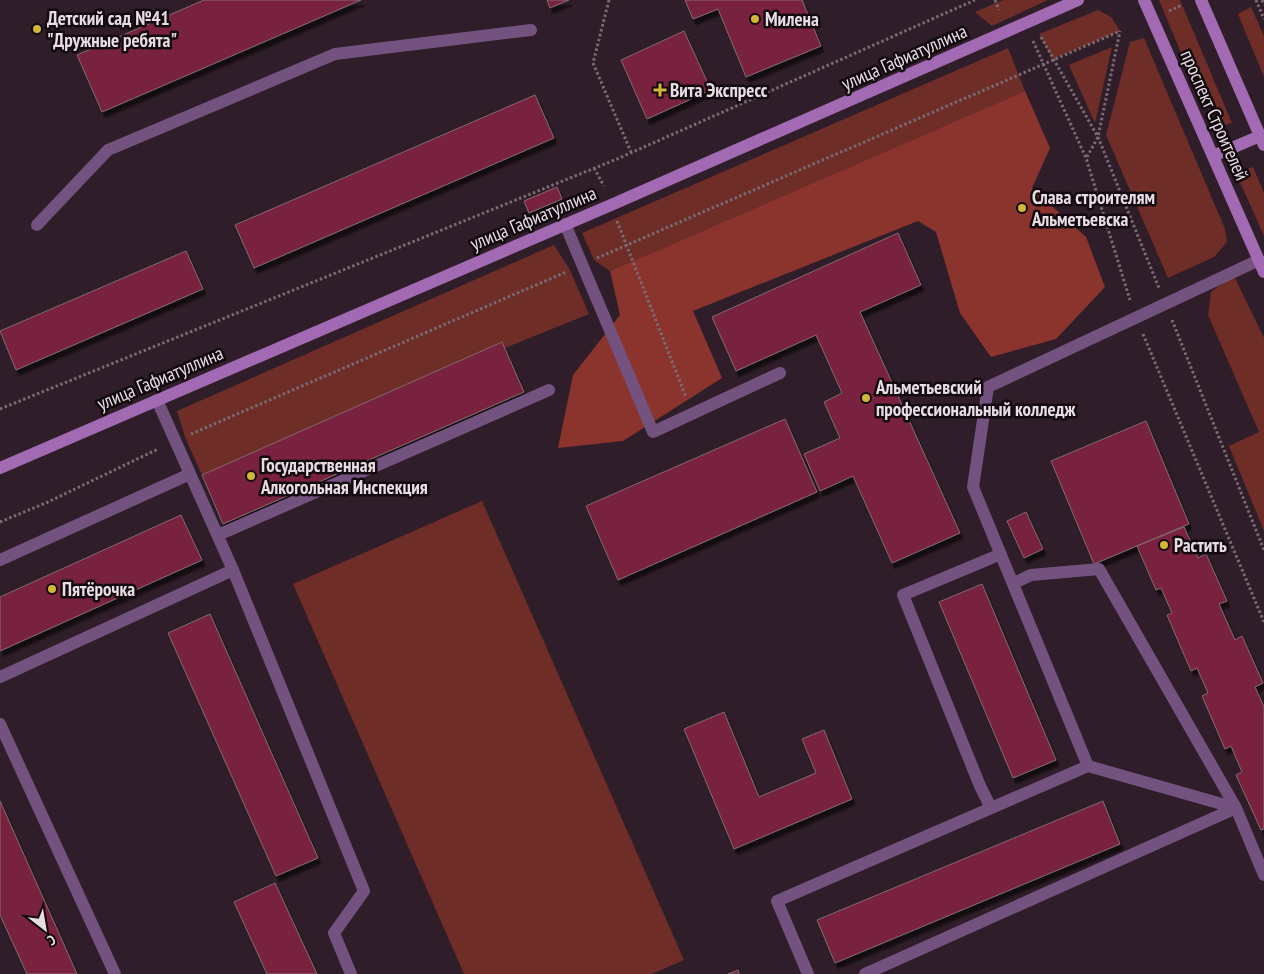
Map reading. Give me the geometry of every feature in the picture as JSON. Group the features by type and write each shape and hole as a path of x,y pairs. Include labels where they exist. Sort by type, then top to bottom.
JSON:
{"street":[{"name":"улица Гафиатуллина","path":"0,468 1078,0"},
{"name":"проспект Строителей","path":"1144,0 1264,272"},
{"name":"проспект Строителей","path":"1200,0 1262,140"},
{"path":"1213,156 1262,140"}],"lane":[{"path":"37,225 108,150 335,54 531,30"},
{"path":"565,224 653,432 780,373"},
{"path":"1088,766 973,487 988,387 1258,260"},
{"path":"218,535 549,390"},
{"path":"157,400 233,570 364,891 334,933 351,974"},
{"path":"0,560 190,474"},
{"path":"991,808 980,786 903,595 1001,554"},
{"path":"1014,583 1031,574 1098,569 1236,808 1264,874"},
{"path":"0,677 233,570"},
{"path":"0,724 115,974"},
{"path":"808,974 777,901 1088,766 1236,808"},
{"path":"864,974 1236,808"}],"path":[{"path":"609,0 593,63 632,152"},
{"path":"0,408 594,168 975,0"},
{"path":"995,0 999,10"},
{"path":"1256,0 1264,19"},
{"path":"1262,0 1264,5"},
{"path":"1164,13 1182,5"},
{"path":"0,522 48,502 175,441 1120,31 1098,137 1086,158"},
{"path":"1033,41 1086,158 1135,317 1264,622"},
{"path":"594,168 604,186"},
{"path":"616,219 693,414"}],"shaded area":[{"path":"1003,0 1048,0 992,26 975,12"},
{"path":"1159,0 1180,0 1232,123 1225,125 1203,78 1189,72"},
{"path":"1251,7 1264,36 1264,77 1238,14"},
{"path":"1098,10 1111,17 1120,31 1053,59 1039,34"},
{"path":"1144,38 1225,229 1227,242 1214,257 1168,278 1106,135 1130,42"},
{"path":"1112,47 1095,123 1069,65"},
{"path":"1008,48 1025,91 610,271 594,260 582,233"},
{"path":"1025,91 1050,148 1032,188 1086,237 1105,287 1056,339 991,357 960,313 936,232 918,221 693,311 722,378 623,441 558,448 573,375 620,315 610,271"},
{"path":"1253,167 1264,193 1264,236 1236,173"},
{"path":"554,245 570,270 589,314 505,348 502,342 202,475 185,437 177,411"},
{"path":"1233,274 1264,338 1264,531 1229,446 1259,432 1208,315 1211,292"},
{"path":"482,501 684,960 652,974 464,974 293,584"}],"building":[{"path":"204,0 361,0 102,112 77,55"},
{"path":"547,0 569,0 550,8"},
{"path":"685,0 802,0 821,46 746,77 718,9 693,19"},
{"path":"684,31 711,90 647,119 621,60"},
{"path":"535,95 554,138 254,268 235,225"},
{"path":"557,187 562,199 529,213 524,201"},
{"name":"Альметьевский профессиональный колледж","path":"898,233 921,285 860,312 960,533 892,563 853,476 820,491 804,454 840,438 824,402 842,393 816,335 736,371 712,317"},
{"path":"186,251 203,289 16,370 0,331"},
{"path":"502,342 524,392 223,524 202,475"},
{"path":"785,419 817,492 618,580 586,506"},
{"path":"1146,421 1189,524 1094,564 1051,461"},
{"path":"1026,512 1043,549 1024,558 1007,521"},
{"path":"181,515 202,560 0,651 0,597"},
{"path":"1184,527 1198,558 1206,554 1227,601 1219,604 1235,640 1242,636 1263,683 1255,687 1264,707 1264,829 1261,830 1236,775 1242,772 1231,746 1225,749 1202,696 1208,693 1197,668 1191,671 1167,615 1172,613 1161,588 1156,590 1137,546"},
{"path":"982,584 1056,760 1013,778 939,602"},
{"path":"210,614 318,858 276,876 168,633"},
{"path":"724,712 759,797 816,773 802,739 824,730 852,799 734,849 684,729"},
{"path":"0,801 77,974 27,974 0,915"},
{"path":"1103,801 1120,844 835,963 817,920"},
{"path":"275,883 317,974 267,974 234,902"},
{"path":"738,970 739,974 728,974"}],"place":[{"name":"Милена","path":"755,19"},
{"name":"Детский сад №41 \"Дружные ребята\"","path":"37,29"},
{"name":"Вита Экспресс","path":"660,90"},
{"name":"Слава строителям Альметьевска","path":"1022,208"},
{"name":"Альметьевский профессиональный колледж","path":"866,398"},
{"name":"Государственная Алкогольная Инспекция","path":"251,476"},
{"name":"Растить","path":"1164,545"},
{"name":"Пятёрочка","path":"52,589"}]}
